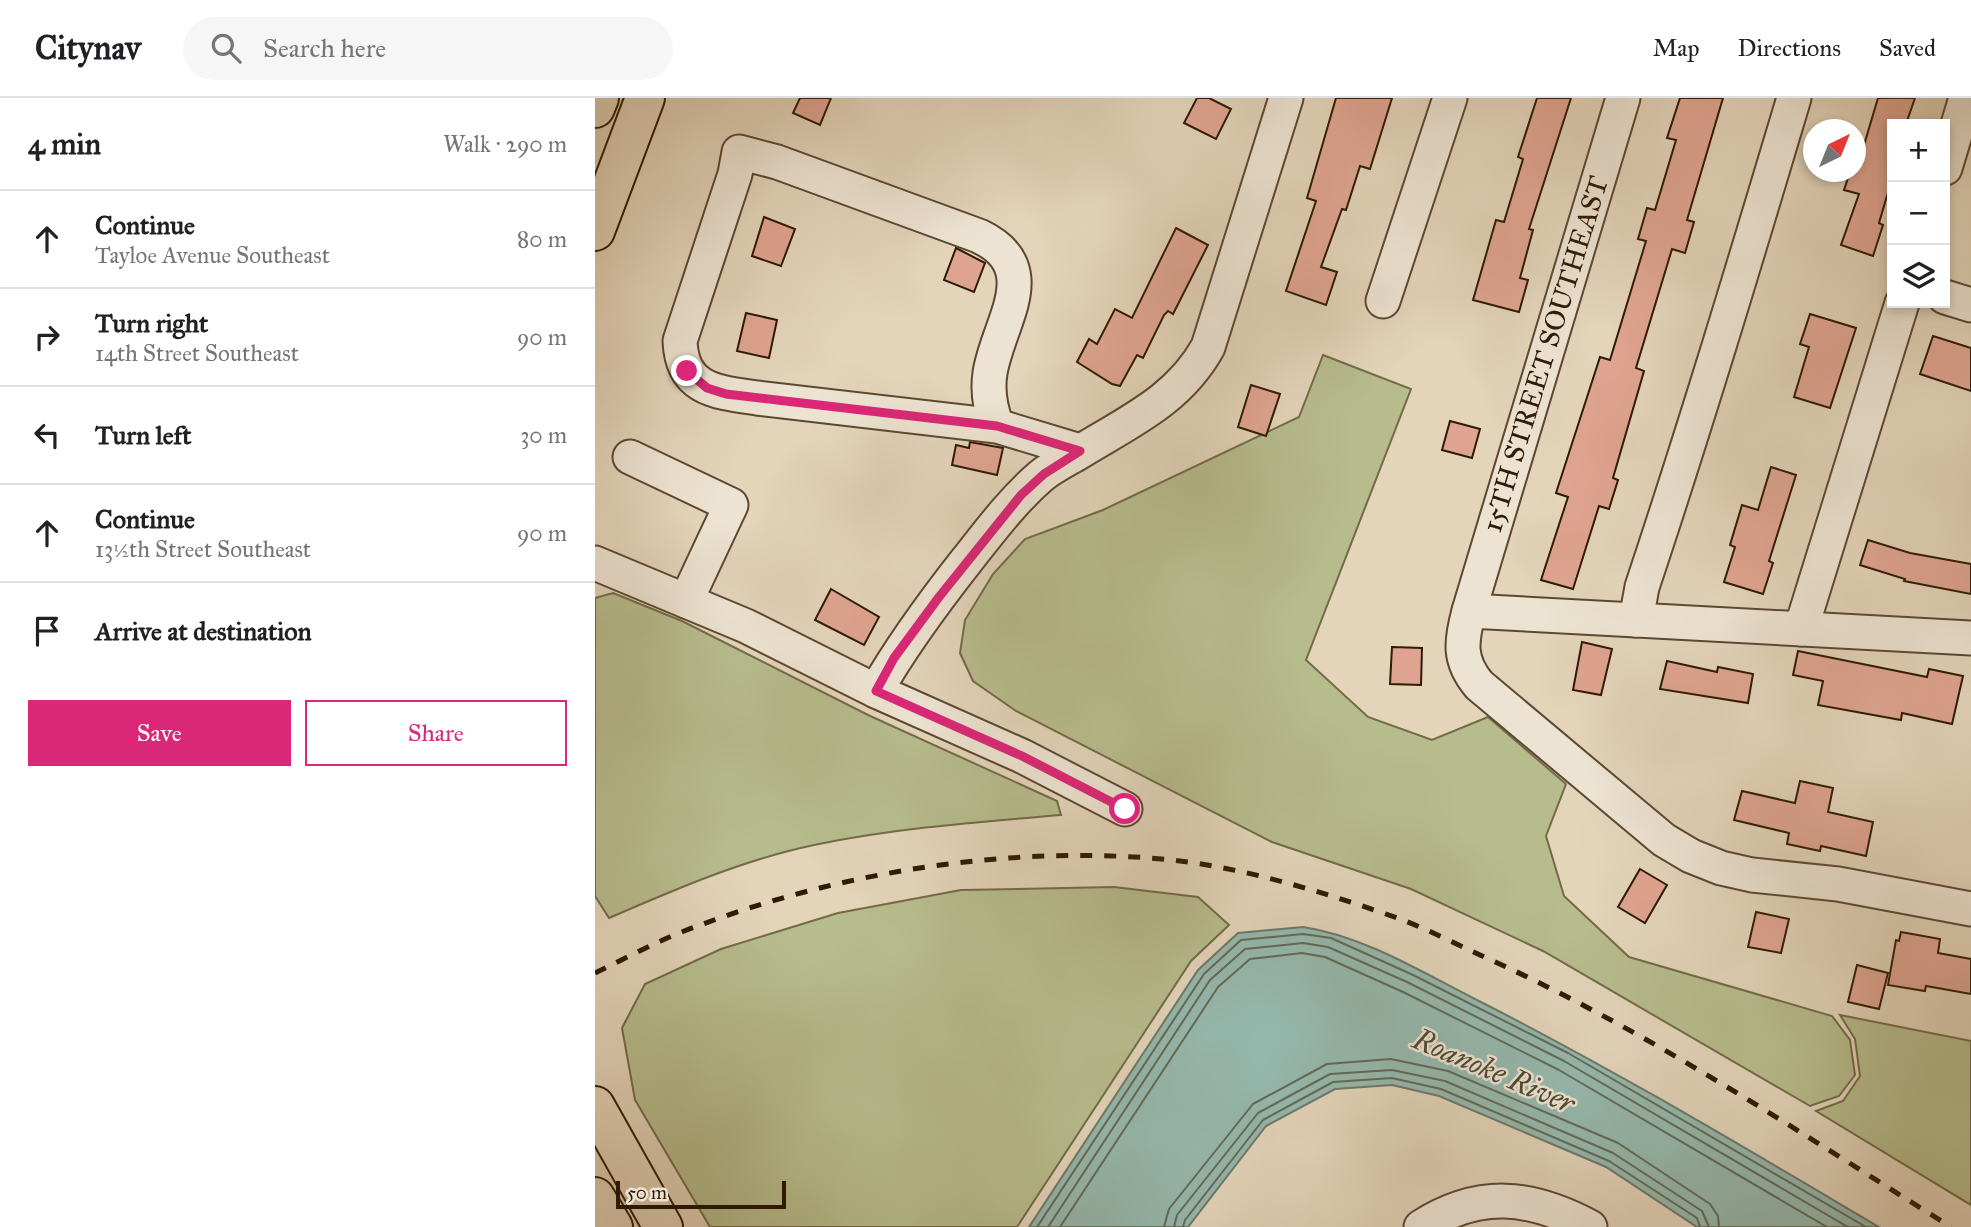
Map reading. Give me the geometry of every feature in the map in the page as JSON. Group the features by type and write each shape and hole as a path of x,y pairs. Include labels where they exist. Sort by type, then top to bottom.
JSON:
{"main road":[{"path":"595,108 599,98"},
{"path":"595,231 645,98"},
{"path":"595,1105 618,1151 663,1227"},
{"path":"595,1197 613,1227"}],"street":[{"path":"876,691 894,658 939,597 1021,495 1044,474 1160,403 1180,388 1196,369 1212,335 1286,98"},
{"path":"1383,301 1450,98"},
{"name":"15TH STREET SOUTHEAST","path":"1623,98 1469,611 1461,641 1463,658 1479,685 1673,845 1721,868 1839,884 1971,909"},
{"path":"1636,620 1642,587 1710,383 1739,273 1794,98"},
{"path":"1954,167 1966,98"},
{"path":"997,426 988,388 1015,283 1007,255 979,236 777,162 739,152 736,174 680,341 681,356 687,371 697,382 726,394 997,426 1080,451"},
{"path":"1950,298 1971,304"},
{"path":"1801,629 1900,308"},
{"path":"630,457 731,505 686,601"},
{"path":"595,563 746,626 876,691 1022,756 1125,809"},
{"path":"1469,611 1971,638"},
{"path":"1421,1227 1446,1211 1485,1200 1514,1202 1547,1209 1590,1227"}],"green space":[{"path":"1323,355 1411,389 1306,660 1368,717 1432,740 1488,717 1566,784 1546,836 1564,896 1629,957 1832,1016 1850,1040 1855,1075 1839,1096 1810,1106 1543,951 1411,889 1272,842 1016,711 973,681 960,653 965,620 993,574 1025,539 1103,510 1299,417"},
{"path":"613,593 682,621 868,715 1057,801 1061,815 906,830 814,845 736,867 609,918 595,896 595,598"},
{"path":"1114,887 1198,897 1229,925 1191,961 1017,1227 710,1227 635,1100 622,1028 645,984 721,949 838,913 961,890"},
{"path":"1840,1015 1971,1041 1971,1205 1816,1111 1843,1101 1860,1076 1855,1039"}],"water":[{"name":"Roanoke River","path":"1303,927 1347,938 1412,966 1678,1109 1879,1227 1697,1227 1606,1167 1439,1096 1392,1085 1335,1089 1266,1126 1188,1227 1029,1227 1198,970 1238,933"}],"building":[{"path":"800,98 831,98 820,125 793,113"},
{"path":"1197,98 1209,98 1231,109 1216,139 1184,123"},
{"path":"1336,98 1392,98 1370,169 1360,166 1346,210 1342,209 1321,267 1337,272 1326,305 1286,291 1316,201 1307,198"},
{"path":"1537,98 1571,98 1529,229 1533,230 1520,278 1528,280 1519,312 1473,300 1496,220 1504,222 1523,159 1518,157"},
{"path":"1680,98 1723,98 1687,220 1694,222 1685,253 1672,249 1636,368 1644,371 1613,478 1618,480 1609,509 1599,506 1573,589 1541,580 1568,497 1556,493 1600,357 1610,360 1646,241 1638,239 1647,208 1655,210 1676,140 1667,138"},
{"path":"1878,98 1915,98 1908,119 1887,119 1887,196 1879,223 1883,225 1873,256 1841,245 1859,194 1844,190 1847,182 1866,182 1866,138"},
{"path":"764,217 795,229 781,266 752,256"},
{"path":"1176,228 1208,245 1173,314 1168,311 1164,315 1143,358 1137,355 1120,386 1112,384 1077,362 1089,339 1097,344 1115,309 1132,318"},
{"path":"956,248 985,263 974,292 944,280"},
{"path":"746,313 777,320 769,358 737,351"},
{"path":"1810,314 1856,328 1830,408 1794,397 1809,347 1800,344"},
{"path":"1933,336 1971,348 1971,391 1920,374"},
{"path":"1251,385 1280,394 1266,436 1238,427"},
{"path":"1450,421 1480,429 1472,458 1442,450"},
{"path":"970,442 1003,448 997,475 952,465 956,445 969,448"},
{"path":"1771,467 1796,475 1769,561 1773,563 1763,594 1724,582 1735,547 1730,545 1742,505 1758,510"},
{"path":"1868,540 1910,553 1971,564 1971,594 1904,581 1905,579 1860,565"},
{"path":"831,589 879,617 864,645 815,620"},
{"path":"1582,642 1612,649 1601,695 1573,690"},
{"path":"1392,647 1422,648 1421,685 1390,684"},
{"path":"1798,651 1927,677 1929,669 1963,676 1952,724 1902,713 1901,720 1818,705 1823,681 1793,675"},
{"path":"1667,661 1717,672 1718,667 1753,674 1748,703 1660,689"},
{"path":"1800,781 1833,788 1828,812 1873,822 1866,856 1821,846 1820,851 1787,844 1789,833 1734,820 1742,791 1795,803"},
{"path":"1640,869 1667,885 1645,923 1618,907"},
{"path":"1756,912 1789,919 1781,953 1748,947"},
{"path":"1901,932 1940,939 1938,953 1971,959 1971,994 1926,986 1925,991 1888,985 1896,940 1899,941"},
{"path":"1857,965 1888,973 1879,1009 1848,1002"}],"railway":[{"path":"595,973 670,937 751,907 869,877 930,866 991,859 1112,856 1172,860 1229,869 1317,891 1400,919 1542,984 1720,1083 1951,1227"}],"route":[{"path":"687,371 707,388 726,394 997,426 1080,451 1044,474 1021,495 939,597 894,658 876,691 1022,756 1125,809"}]}
